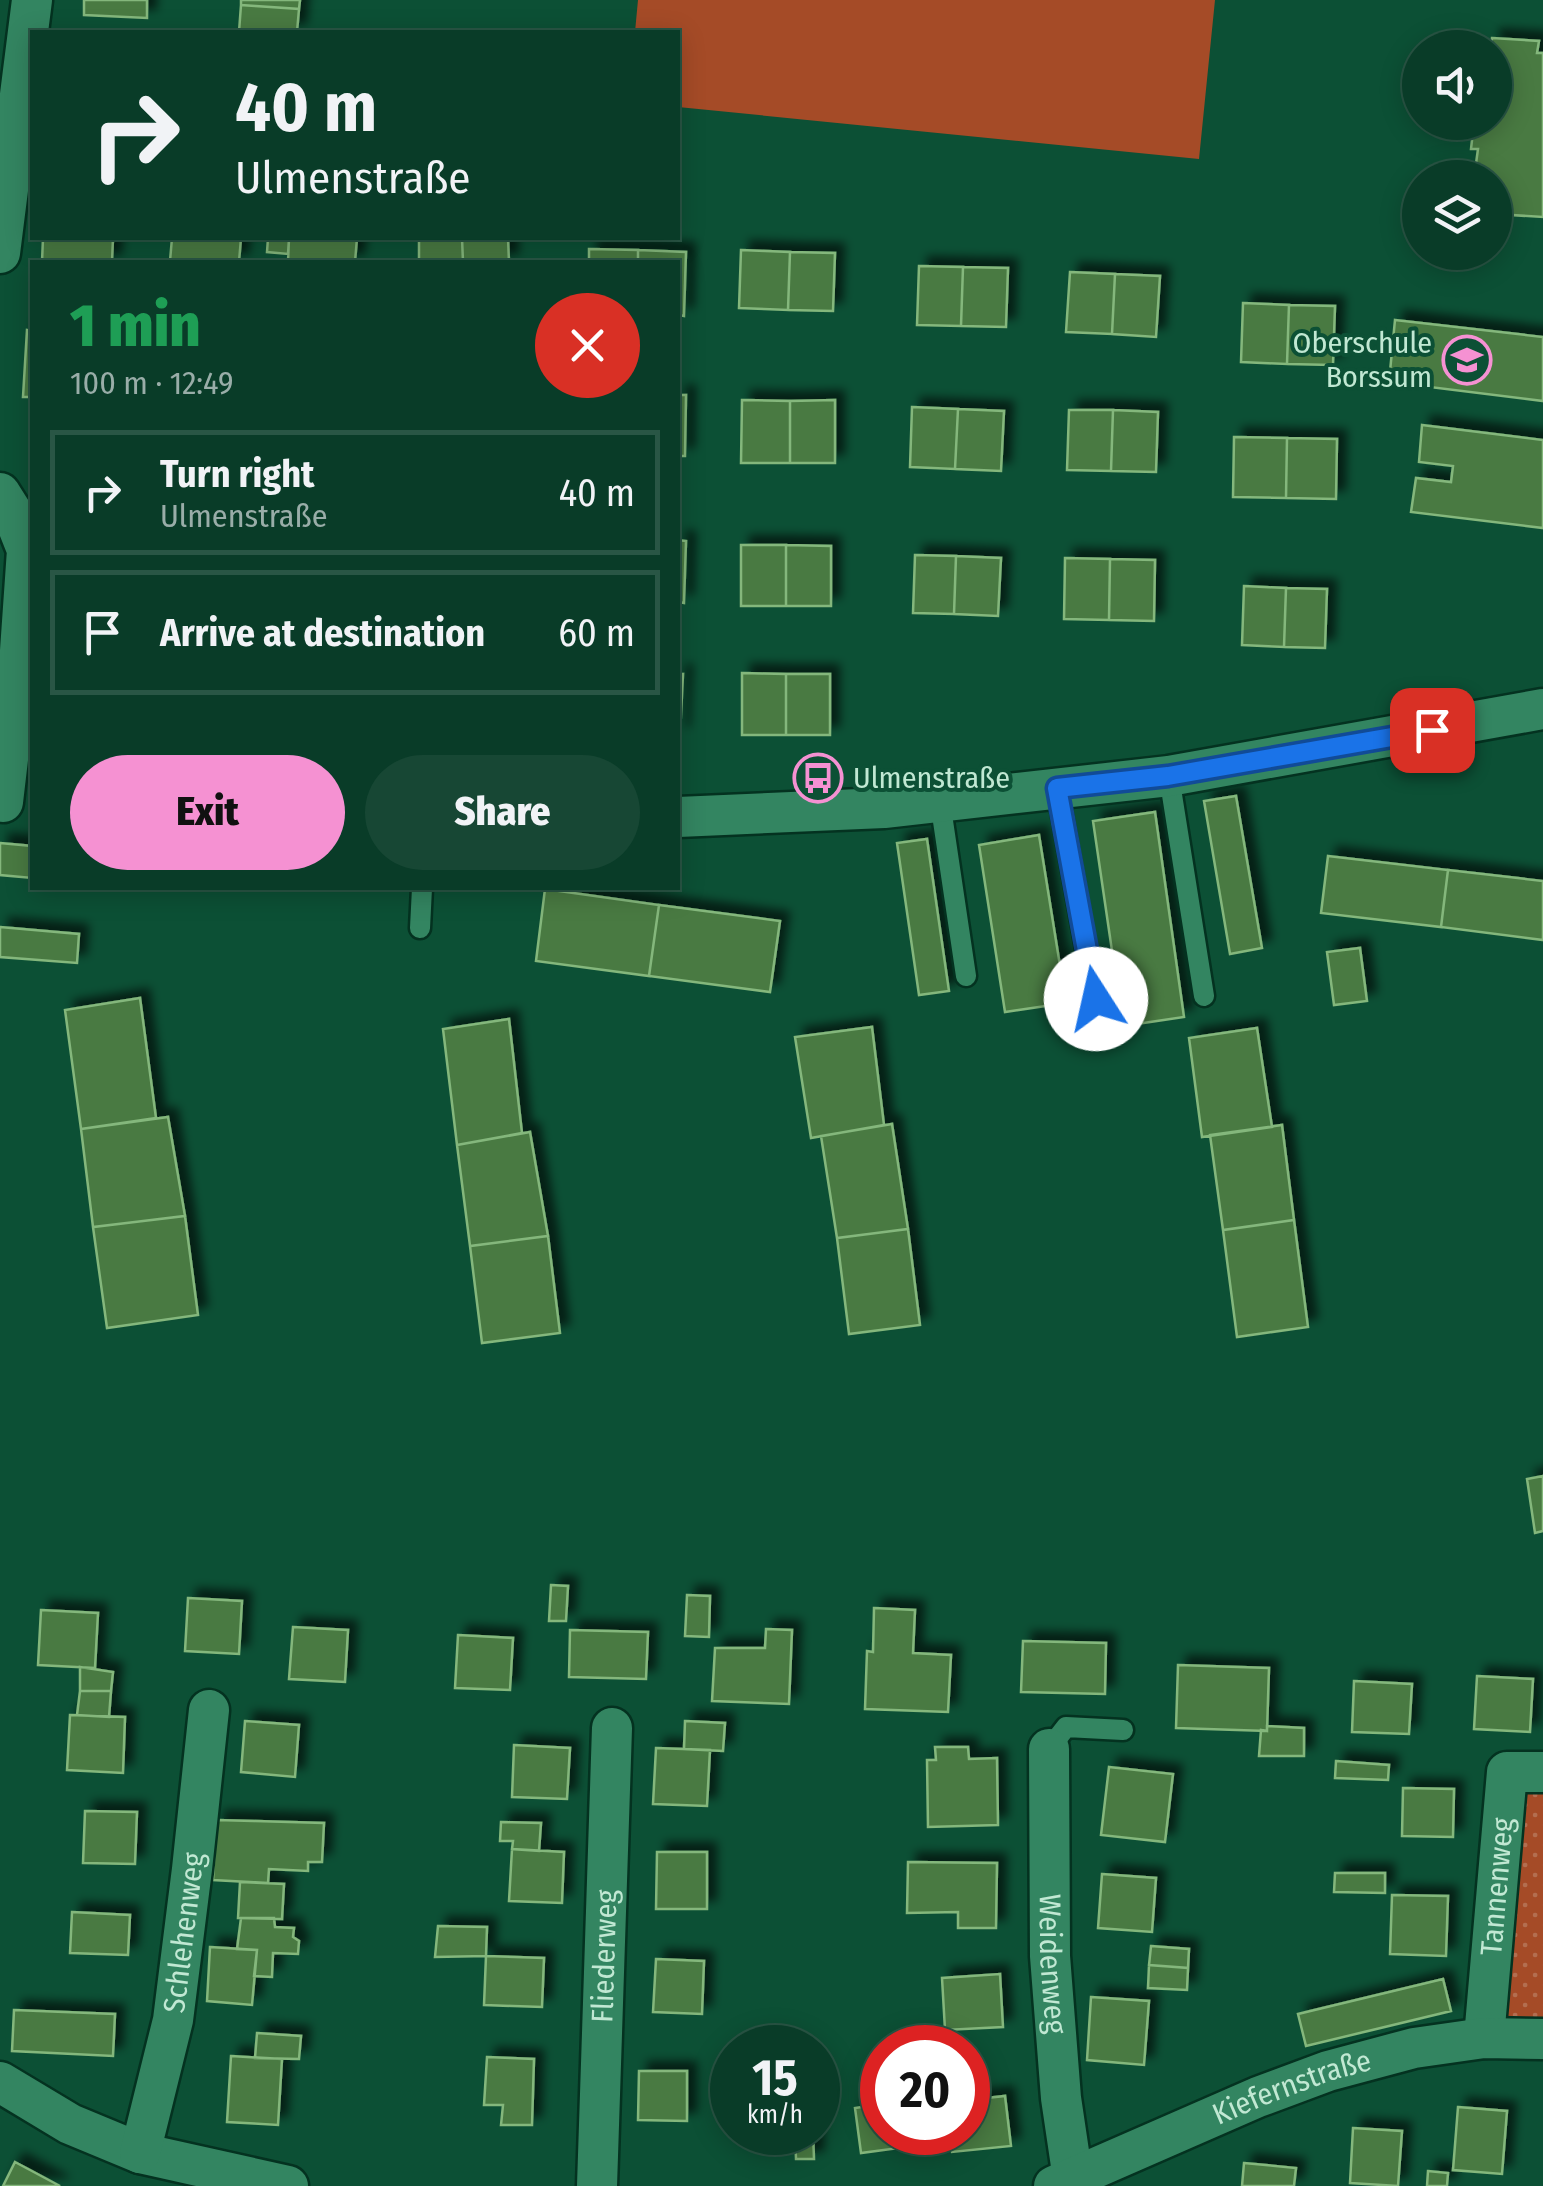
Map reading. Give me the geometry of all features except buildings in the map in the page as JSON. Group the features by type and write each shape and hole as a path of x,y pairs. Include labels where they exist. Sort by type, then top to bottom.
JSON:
{"street":[{"path":"0,253 32,0"},
{"path":"0,492 27,550 12,802"},
{"path":"680,817 820,812 940,802 1168,776 1543,709"},
{"name":"Schlehenweg","path":"140,2153 173,2020 208,1710"},
{"name":"Fliederweg","path":"596,2186 612,1728"},
{"name":"Weidenweg","path":"1049,1749 1050,1956 1064,2183"},
{"name":"Tannenweg","path":"1484,2038 1507,1772 1543,1772"},
{"name":"Kiefernstraße","path":"1064,2183 1328,2070 1414,2048 1484,2038 1543,2039"},
{"path":"0,2082 70,2124 140,2153 288,2186"}],"lane":[{"path":"1168,776 1204,996"},
{"path":"1057,788 1096,999"},
{"path":"940,802 966,976"},
{"path":"420,928 422,890"},
{"path":"1049,1749 1066,1727 1123,1730"}],"shaded area":[{"path":"638,0 1215,0 1199,159 680,107 680,30 635,30"},
{"path":"1507,1772 1543,1772 1543,2039 1484,2038"}],"place":[{"name":"Oberschule Borssum","path":"1467,360"},
{"name":"Ulmenstraße","path":"818,778"}],"route":[{"path":"1096,999 1057,788 1168,776 1432,730"}]}
